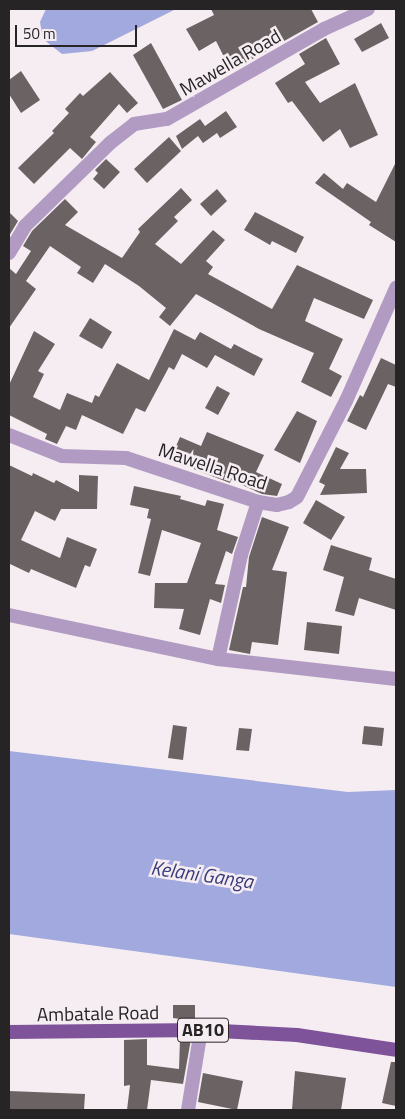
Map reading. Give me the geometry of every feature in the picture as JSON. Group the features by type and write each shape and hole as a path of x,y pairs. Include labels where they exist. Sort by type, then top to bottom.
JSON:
{"main road":[{"name":"Ambatale Road","path":"9,1032 201,1030 297,1035 396,1050"}],"street":[{"name":"Mawella Road","path":"9,253 25,226 110,144 134,124 167,119 324,29 368,9"},
{"name":"Mawella Road","path":"9,435 62,456 126,458 258,502 276,505 297,497 346,401 396,288"},
{"path":"218,659 241,555 258,502"},
{"path":"9,615 218,659 396,679"},
{"path":"188,1110 201,1030"}],"water":[{"path":"46,9 176,9 92,51 62,54 43,39 40,22"},
{"name":"Kelani Ganga","path":"9,751 348,792 396,790 396,987 9,934"}],"building":[{"path":"211,9 311,9 318,22 231,71 216,41 199,51 186,29 214,15"},
{"path":"381,23 389,38 362,52 354,39"},
{"path":"326,38 340,64 305,82 320,103 355,83 378,135 350,148 340,129 323,142 292,101 288,103 275,83 305,64 299,54"},
{"path":"151,43 182,100 163,109 133,55"},
{"path":"21,71 40,100 21,113 9,94 9,80"},
{"path":"110,72 138,103 127,113 119,104 90,137 96,142 82,159 70,148 34,184 18,168 54,133 52,131 69,113 65,109 80,93 83,96"},
{"path":"226,111 237,127 220,138 217,133 203,143 198,136 182,149 176,136 200,119 205,126"},
{"path":"169,137 181,151 147,183 134,169"},
{"path":"106,159 120,172 104,189 93,179 98,173 95,170"},
{"path":"396,162 396,242 369,225 371,222 315,183 324,173 343,189 347,183 376,202"},
{"path":"181,188 192,200 174,217 178,221 155,244 181,264 213,230 225,240 206,261 213,267 208,274 272,309 297,265 373,300 364,319 314,298 305,321 343,339 329,369 342,376 331,397 301,382 314,353 259,329 196,294 170,326 159,317 166,308 139,286 105,264 93,283 77,273 81,267 50,246 26,281 36,289 9,328 9,268 16,274 31,251 23,246 32,231 65,199 78,212 65,225 122,258 140,232 138,229"},
{"path":"217,189 227,201 211,216 200,204"},
{"path":"9,212 18,221 9,236"},
{"path":"255,212 304,237 296,253 272,241 270,245 244,230"},
{"path":"90,318 112,332 102,349 79,336"},
{"path":"174,329 195,340 200,332 231,349 234,344 263,359 254,376 215,355 207,368 182,354 174,370 169,367 145,412 136,408 123,434 82,415 76,430 66,426 57,444 45,439 47,434 9,415 9,385 34,331 55,344 38,371 44,374 33,397 60,410 67,393 92,403 95,395 99,397 117,363 149,380"},
{"path":"381,358 396,365 396,387 388,384 366,430 347,421 360,395 363,397"},
{"path":"217,386 230,393 218,415 205,408"},
{"path":"297,411 317,421 300,463 274,450"},
{"path":"207,432 264,455 256,472 282,484 277,496 262,494 231,480 230,483 170,460 180,437 201,446"},
{"path":"336,447 349,453 340,469 366,469 367,493 320,495 325,485 319,482"},
{"path":"9,465 32,476 33,473 54,483 56,480 79,492 79,475 98,476 97,509 61,509 55,521 35,511 21,540 60,558 67,537 97,549 90,567 85,565 76,588 31,569 29,573 10,564 9,567"},
{"path":"134,486 181,496 180,499 205,506 207,500 224,504 217,530 238,537 232,554 226,551 215,584 225,585 221,603 210,599 200,635 179,629 184,609 154,608 155,583 187,583 201,543 162,530 150,576 138,573 151,519 147,518 149,509 130,505"},
{"path":"316,500 345,517 331,540 303,523"},
{"path":"262,517 289,527 272,570 287,572 278,645 252,642 250,654 229,650 243,587 246,587 249,557"},
{"path":"331,545 372,558 369,570 396,579 396,610 359,598 354,616 335,611 344,577 323,570"},
{"path":"307,622 342,626 339,654 304,650"},
{"path":"173,725 187,727 183,760 168,758"},
{"path":"364,726 384,728 382,746 362,744"},
{"path":"239,728 252,729 249,751 236,750"},
{"path":"173,1005 195,1005 195,1021 173,1018"},
{"path":"147,1039 147,1065 179,1069 180,1039 191,1039 183,1084 151,1080 147,1110 127,1110 130,1085 124,1086 124,1040"},
{"path":"391,1062 396,1062 396,1106 382,1103"},
{"path":"295,1071 346,1078 341,1110 292,1110"},
{"path":"203,1073 243,1081 237,1110 198,1102"},
{"path":"9,1091 85,1094 84,1110 9,1110"}]}
